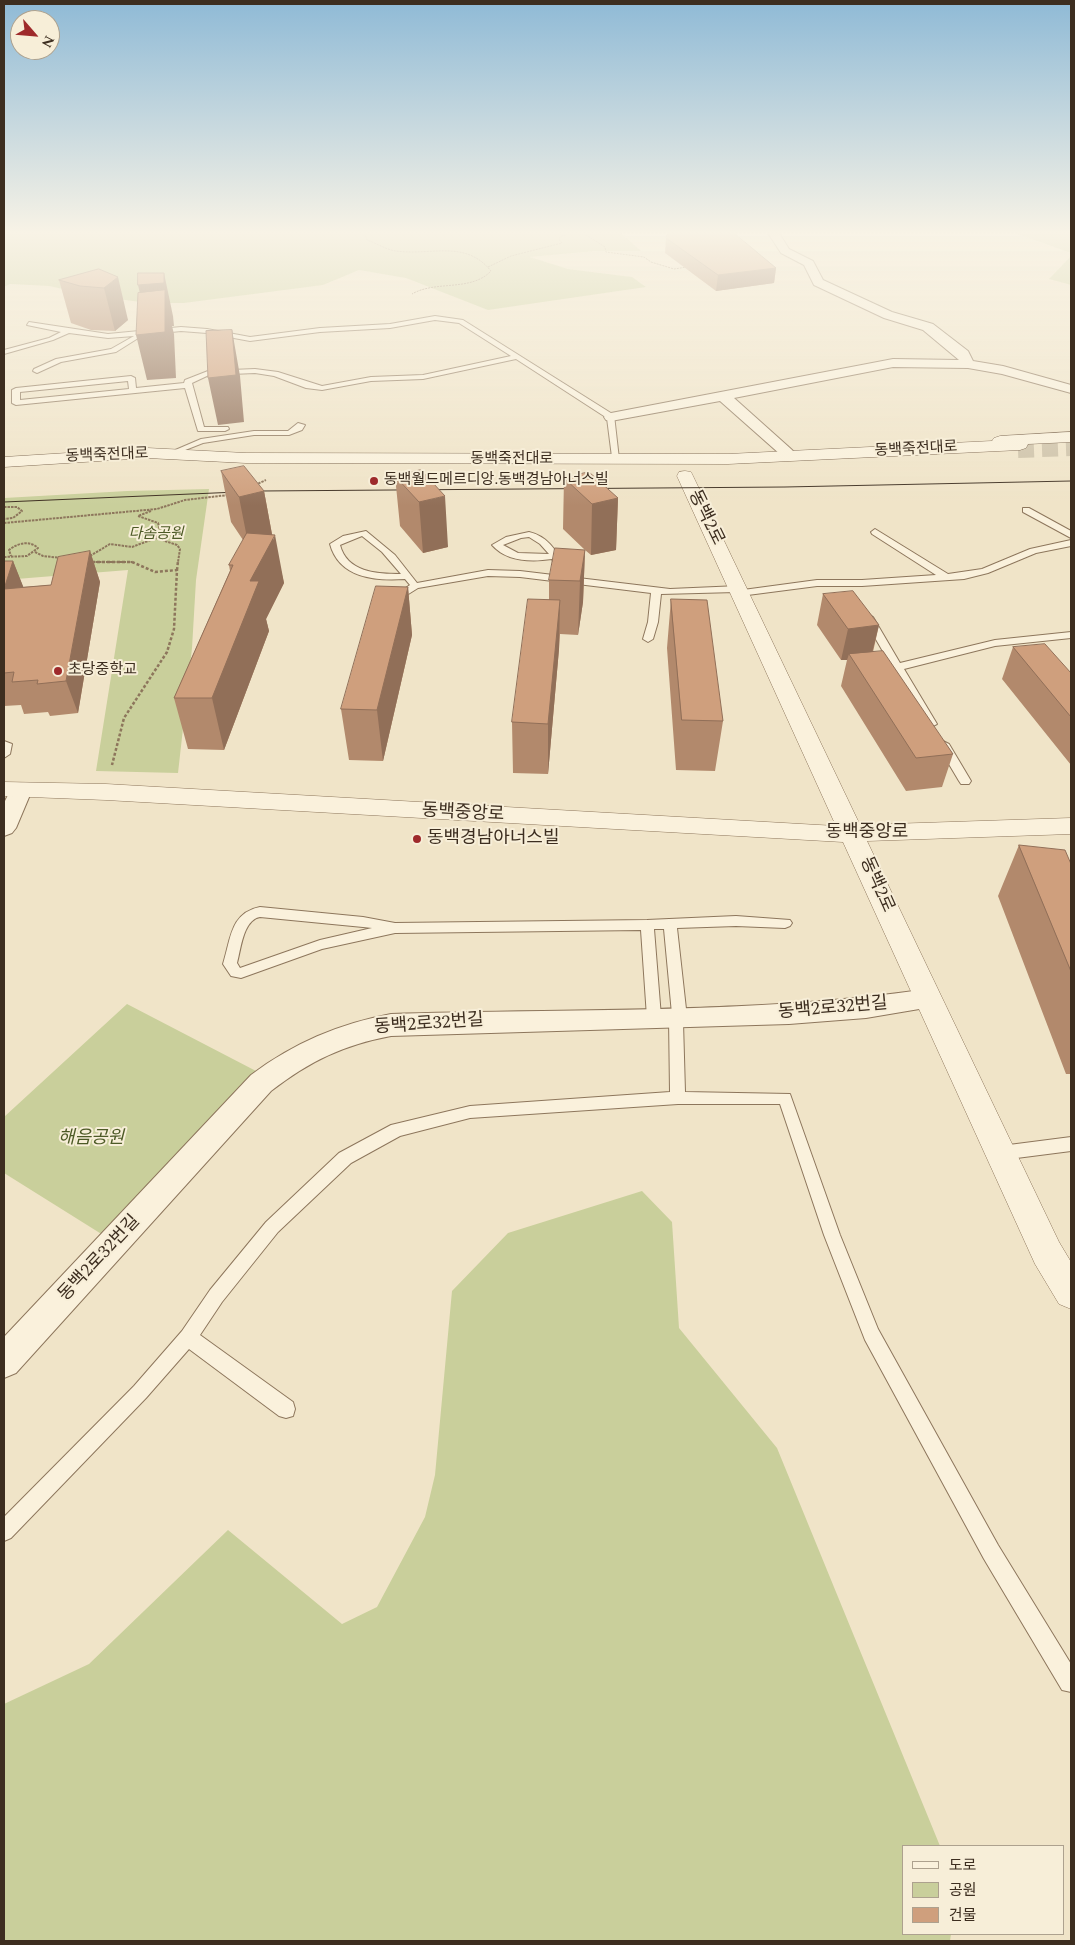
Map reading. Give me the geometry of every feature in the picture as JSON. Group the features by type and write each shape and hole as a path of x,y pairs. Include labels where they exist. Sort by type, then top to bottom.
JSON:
{"main road":[{"path":"250,462 366,452 616,457 786,452 1071,437"},
{"name":"동백죽전대로","path":"4,473 141,463 250,462 615,469 730,468 1023,451 692,476"},
{"name":"동백죽전대로","path":"4,462 70,457 170,454 250,462"},
{"path":"250,462 332,471 518,475"},
{"name":"동백2로","path":"692,476 740,591 928,999 1048,1253 1071,1293"},
{"name":"동백중앙로","path":"12,789 116,793 854,835 1071,826"}],"street":[{"path":"917,324 928,327 963,354 968,364"},
{"path":"611,417 893,363 968,364 1003,370 1071,389"},
{"path":"722,395 786,452"},
{"path":"4,828 12,789"},
{"name":"동백2로32번길","path":"4,1361 261,1083 302,1053 329,1040 361,1030 391,1025 670,1018 847,1010 928,999"}],"lane":[{"path":"29,324 108,336 181,329 207,331 250,339 320,330 370,329 405,324"},
{"path":"466,324 611,417 616,457"},
{"path":"4,352 51,339 68,331"},
{"path":"36,370 61,360 118,350 129,344 141,333"},
{"path":"243,427 222,430 201,429 188,382 208,373 240,370 275,374 309,386 322,388 371,379 424,377 518,357"},
{"path":"133,391 131,378 16,390 16,402 133,391 188,385"},
{"path":"170,454 201,441 254,434 289,433 301,425"},
{"path":"1026,510 1071,535"},
{"path":"876,532 946,577"},
{"path":"408,576 364,574 349,567 336,553 335,544 346,538 363,533 378,542 408,576 415,586"},
{"path":"556,556 522,556 504,552 498,545 511,537 528,533 541,538 556,556 567,580"},
{"path":"385,606 415,586 488,573 520,574 656,591 740,591 817,583 850,586 946,577 985,571 1033,551 1071,544"},
{"path":"648,639 653,622 656,591"},
{"path":"862,607 965,781"},
{"path":"898,667 995,644 1071,635"},
{"path":"4,744 6,744 4,754"},
{"path":"395,928 320,945 241,972 236,972 230,964 242,923 250,914 260,912 363,922 395,928 670,925 736,921 785,923"},
{"path":"647,925 670,1018"},
{"path":"670,925 670,1018 678,1098"},
{"path":"4,1530 88,1447 188,1337 216,1296 278,1222 345,1158 396,1130 470,1112 678,1098 785,1098 832,1235 871,1334 991,1552 1070,1682"},
{"path":"1001,1153 1071,1144"},
{"path":"188,1337 286,1409"}],"path":[{"path":"252,486 266,480"},
{"path":"156,538 160,531 158,523 138,516 185,500 230,495"},
{"path":"4,507 14,506 22,510 17,516 4,519"},
{"path":"4,523 157,509"},
{"path":"8,519 12,522"},
{"path":"88,557 110,544 132,547 156,538 177,545 180,549 174,629 167,652 145,683 124,718 112,765"},
{"path":"4,557 23,557 35,552 38,548 34,544 21,544 9,550 11,556"},
{"path":"35,552 51,558 69,559"},
{"path":"91,562 132,562 155,572 177,570"}],"green space":[{"name":"다솜공원","path":"209,489 196,580 192,648 178,773 96,771 128,570 4,580 4,498 127,491"},
{"name":"해음공원","path":"127,1004 256,1071 103,1235 4,1173 4,1117"},
{"path":"642,1191 672,1222 679,1328 777,1448 940,1845 902,1845 902,1935 951,1935 950,1941 4,1941 4,1704 89,1664 228,1530 342,1624 377,1607 425,1517 435,1475 452,1291 508,1233"}],"building":[{"path":"137,324 165,324 165,332 136,335"},
{"path":"232,330 236,375 208,378 206,331"},
{"path":"244,466 264,491 239,497 221,471"},
{"path":"421,470 445,496 419,502 395,476"},
{"path":"589,472 618,498 592,504 564,478"},
{"path":"247,533 275,535 250,581 259,581 212,698 174,698 233,565 229,565"},
{"path":"555,548 585,550 580,581 549,580"},
{"path":"90,551 66,681 37,684 38,680 12,682 14,672 4,673 4,589 51,585 58,557"},
{"path":"4,561 13,561 4,589"},
{"path":"376,586 408,587 377,710 341,709"},
{"path":"853,591 879,625 848,629 823,594"},
{"path":"528,599 560,600 548,724 512,722"},
{"path":"671,599 707,600 723,721 682,720"},
{"path":"1045,644 1071,673 1071,717 1013,647"},
{"path":"883,651 953,754 916,758 849,654"},
{"path":"1019,845 1065,850 1071,864 1071,971"}],"tunnel":[{"path":"1018,450 1071,448"}],"tram line":[{"path":"4,502 261,491 785,487 1071,481"}],"place":[{"name":"동백월드메르디앙.동백경남아너스빌","path":"374,481"},
{"name":"초당중학교","path":"58,671"},
{"name":"동백경남아너스빌","path":"417,839"}]}
